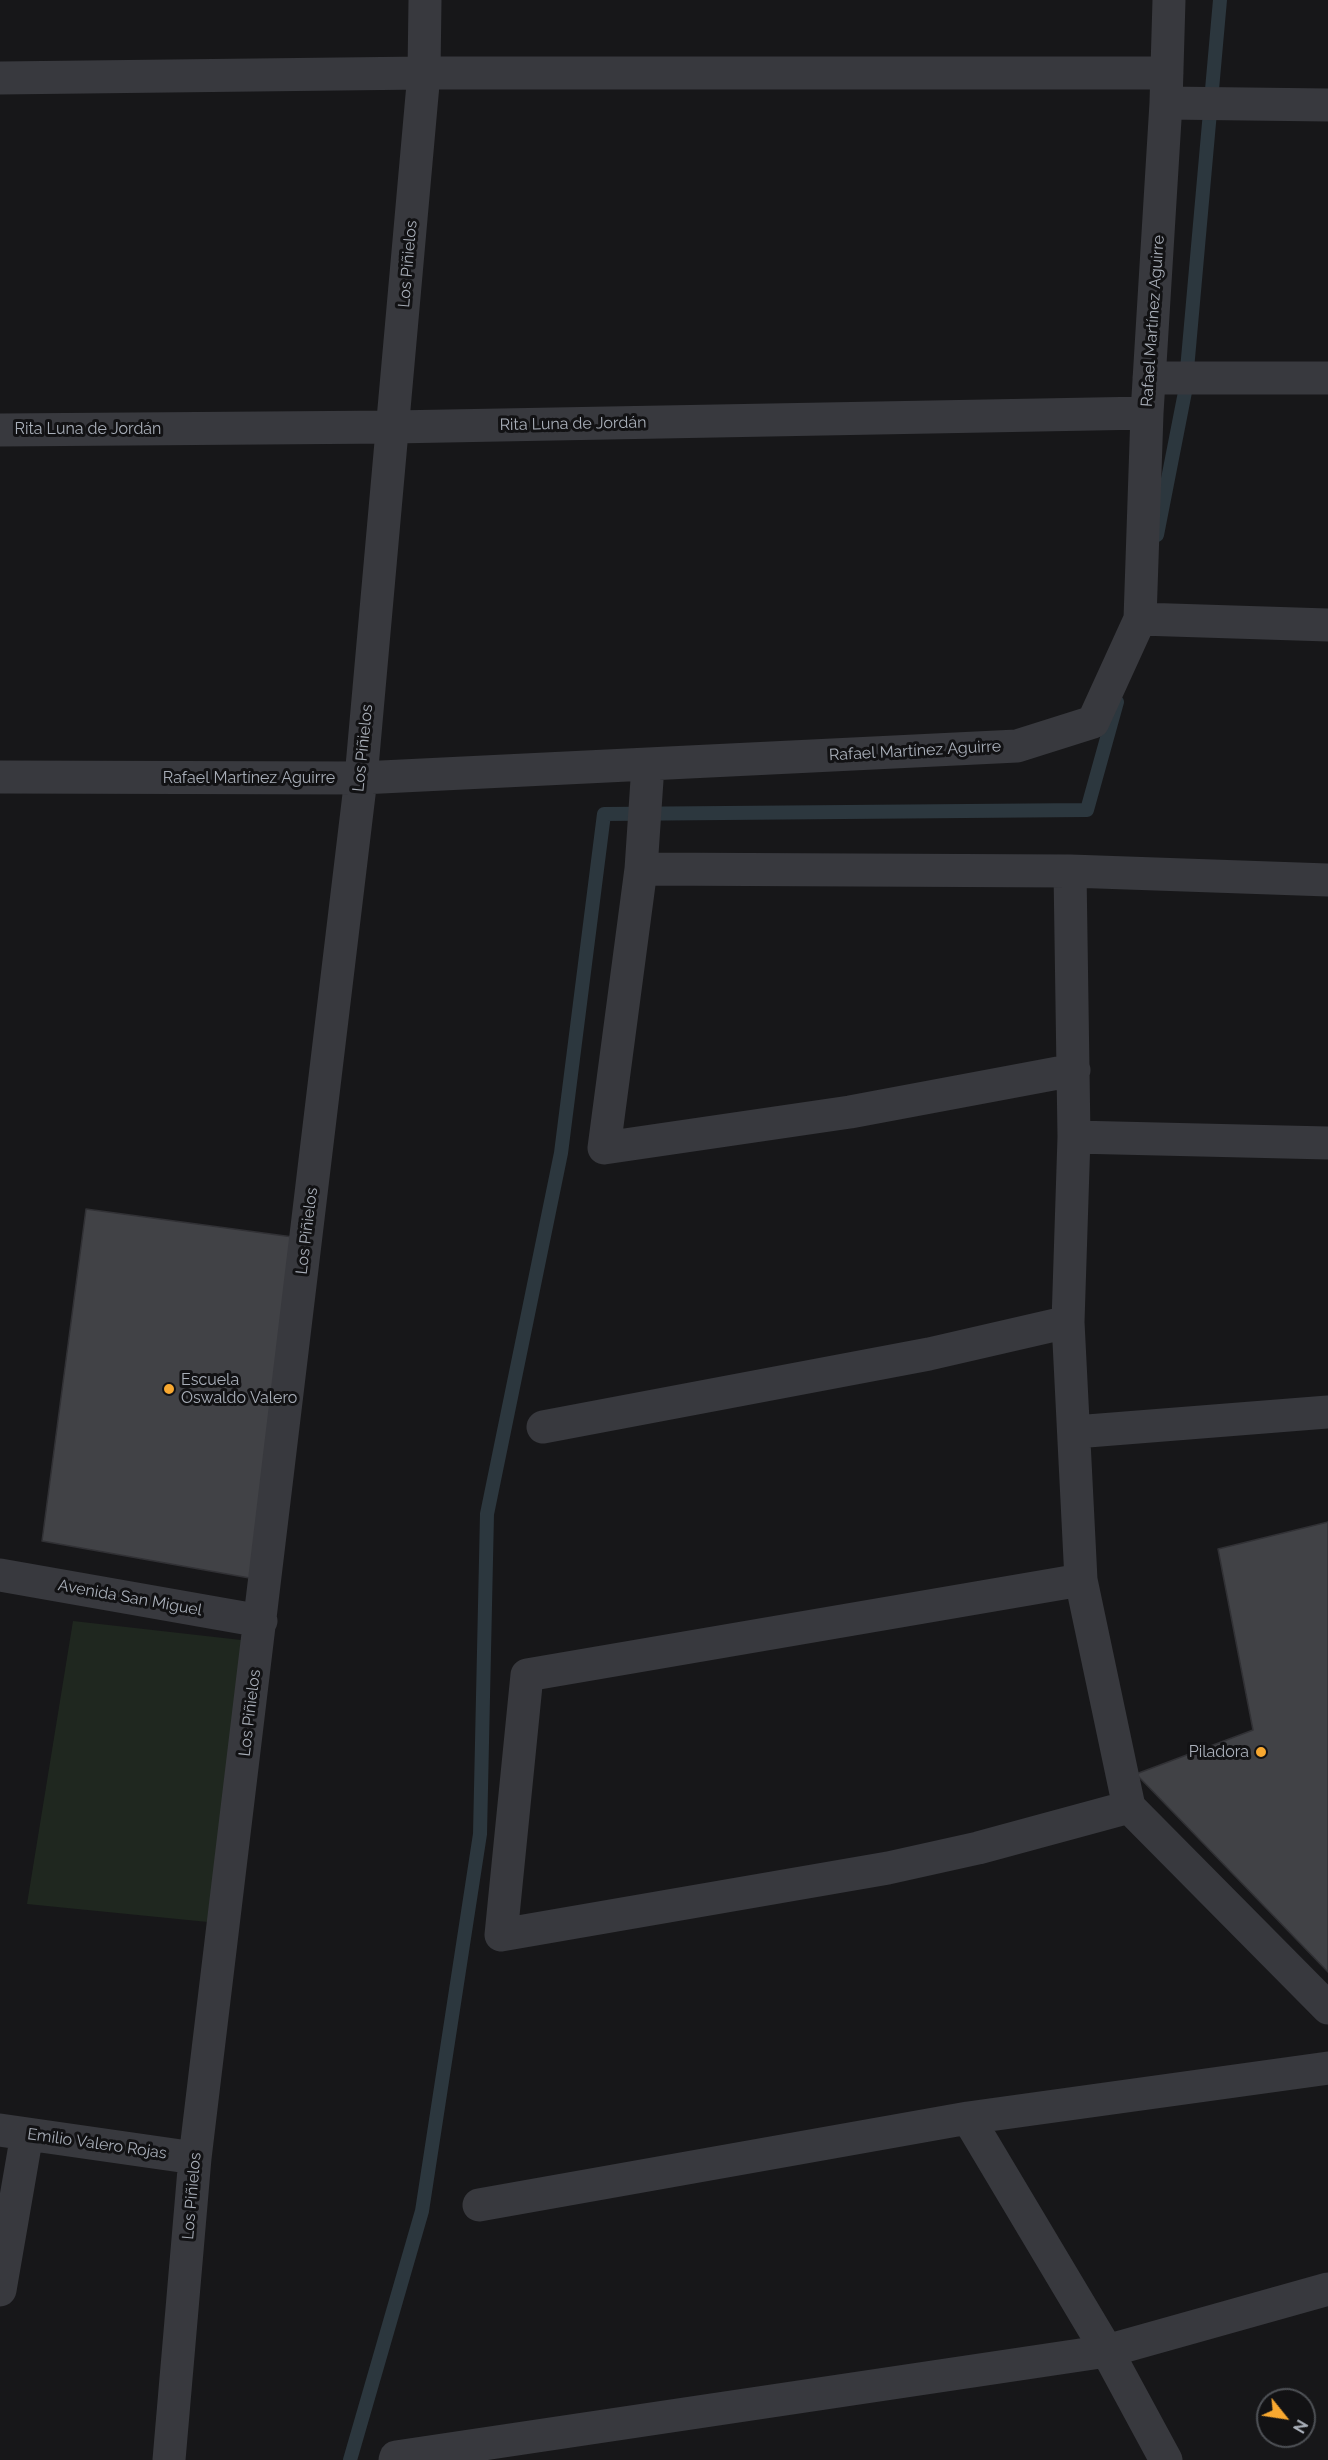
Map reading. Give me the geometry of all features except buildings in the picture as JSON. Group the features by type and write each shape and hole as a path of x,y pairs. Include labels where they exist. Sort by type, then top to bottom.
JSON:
{"street":[{"name":"Los Piñielos","path":"169,2460 195,2158 361,778 424,73 425,0"},
{"name":"Rafael Martínez Aguirre","path":"0,777 361,778 648,765 1017,746 1093,722 1140,620 1147,413 1169,0"},
{"path":"0,78 424,73 1166,88 1328,105"},
{"path":"1149,378 1328,378"},
{"name":"Rita Luna de Jordán","path":"0,430 393,427 1147,413"},
{"path":"1140,620 1328,625"},
{"path":"648,765 641,869 604,1148 850,1112 1074,1070"},
{"path":"641,869 1070,871 1328,880"},
{"path":"1070,871 1074,1137 1068,1322 1081,1580 1130,1808 1328,2008"},
{"path":"1074,1137 1328,1143"},
{"path":"543,1427 928,1354 1068,1322"},
{"path":"1075,1432 1328,1412"},
{"name":"Avenida San Miguel","path":"0,1575 261,1621"},
{"path":"1081,1580 527,1675 501,1935 888,1868 978,1848 1130,1808"},
{"path":"480,2205 969,2118 1328,2068"},
{"path":"969,2118 1107,2351 1166,2460"},
{"path":"0,2290 14,2132"},
{"name":"Emilio Valero Rojas","path":"14,2132 195,2158"},
{"path":"395,2460 396,2457 1107,2351 1328,2289"}],"shaded area":[{"path":"73,1621 250,1641 218,1923 27,1904"}],"waterway":[{"path":"1157,535 1185,392 1220,0"},
{"path":"350,2460 422,2211 480,1834 487,1514 561,1153 604,814 1087,810 1117,702"}],"place":[{"name":"Escuela Oswaldo Valero","path":"169,1389"},
{"name":"Piladora","path":"1261,1752"}]}
